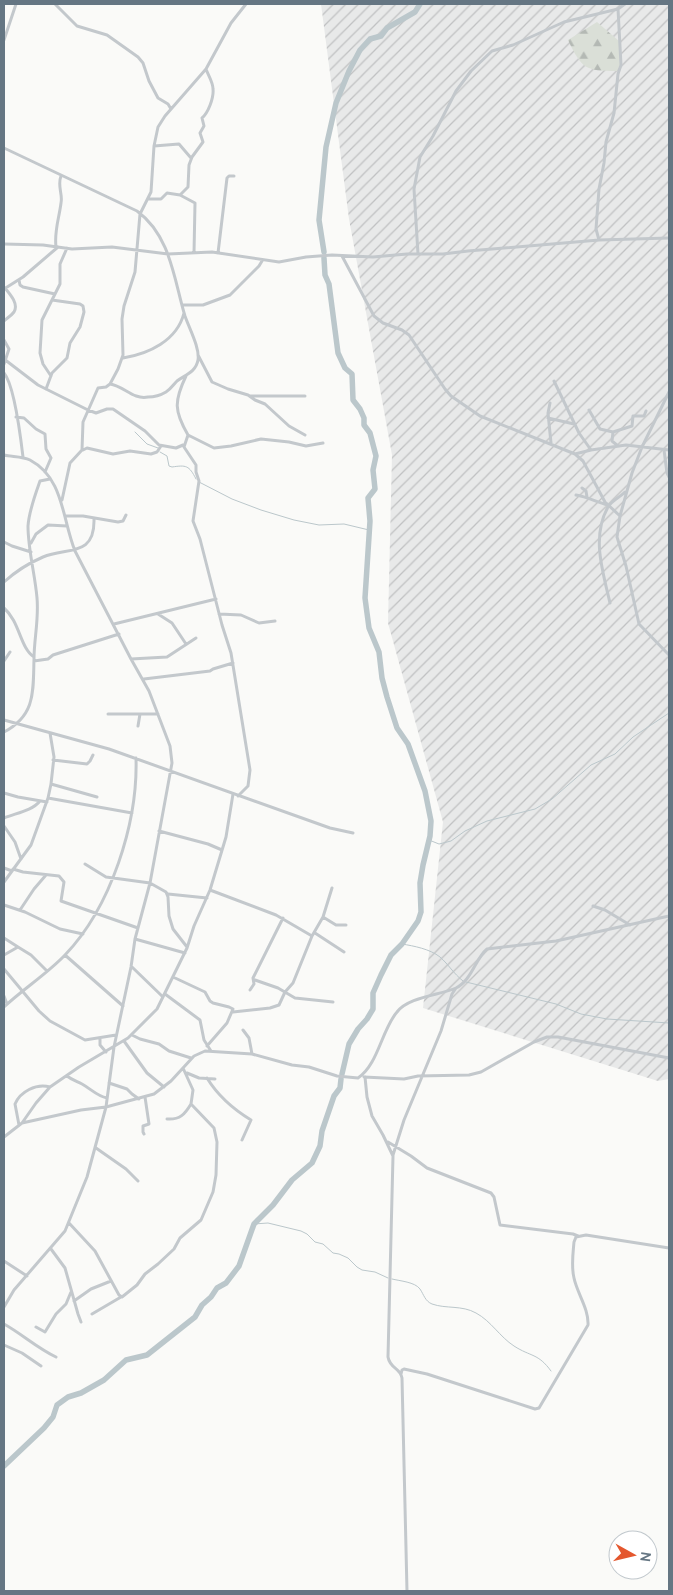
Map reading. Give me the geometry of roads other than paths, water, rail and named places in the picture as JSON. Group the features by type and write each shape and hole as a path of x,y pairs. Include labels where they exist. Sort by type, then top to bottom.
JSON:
{"street":[{"path":"4,40 16,4"},
{"path":"55,4 77,26 107,35 138,57 143,63 149,81 158,98 172,109"},
{"path":"82,450 82,426 88,410 98,388 106,387 110,384 122,358 124,348 122,319 125,302 135,276 140,214 149,199 153,178 154,146 158,127 162,119 206,70 231,24 246,4"},
{"path":"418,254 414,189 420,157 456,91 471,71 492,51 513,45 564,22 618,9 625,4"},
{"path":"600,240 596,229 598,197 604,163 604,150 614,113 618,74 621,65 618,9"},
{"path":"180,195 188,187 189,165 202,142 200,133 204,126 202,118 208,110 213,93 213,87 206,70"},
{"path":"154,146 179,144 192,159"},
{"path":"4,148 124,204 140,214 153,226 168,254 198,355 212,382 250,396 268,406 289,426 305,435"},
{"path":"57,247 55,233 62,202 59,185 61,176"},
{"path":"218,253 227,178 234,176"},
{"path":"149,199 161,199 167,193 180,195 195,203 194,252"},
{"path":"4,244 67,248 112,247 168,254 218,253 279,262 306,257 443,254 600,240 669,238"},
{"path":"4,321 13,313 15,308 12,296 4,289 19,280 57,247"},
{"path":"51,376 43,364 40,350 42,320 60,281 60,261 67,248"},
{"path":"342,256 374,316 382,323 402,330 413,338 438,379 451,396 480,416 575,454 583,461 608,505 620,516"},
{"path":"183,305 203,305 230,295 262,261"},
{"path":"19,280 20,285 23,287 55,294"},
{"path":"46,389 54,371 65,361 70,343 80,327 84,310 80,304 52,300"},
{"path":"122,358 143,354 158,347 175,330 184,312"},
{"path":"4,340 9,349 4,361 46,389 96,413 107,409 114,409 145,431 161,446 176,448 183,445 188,436"},
{"path":"110,384 122,387 136,396 146,398 167,391 192,372 196,366 198,355"},
{"path":"4,373 10,382 21,437 22,457"},
{"path":"186,376 180,388 177,408 178,419 188,436 214,448 261,439 306,446 322,443"},
{"path":"554,381 589,450"},
{"path":"669,392 642,447 626,491 617,537 626,566 637,620 642,628 669,655"},
{"path":"250,396 305,396"},
{"path":"550,403 548,418 551,443"},
{"path":"589,410 600,429 613,432 632,426 633,416 644,416 646,411"},
{"path":"16,417 24,418 45,434 46,449 51,458 45,472"},
{"path":"548,418 576,425"},
{"path":"613,432 612,442 618,446"},
{"path":"183,445 196,465 199,482 196,508 192,518 200,539 233,663 250,770 250,783 247,789 238,796"},
{"path":"62,500 70,464 82,450 87,448 116,454 130,450 151,454 157,452 161,446"},
{"path":"575,454 618,446 669,450"},
{"path":"583,461 589,450"},
{"path":"664,450 669,477"},
{"path":"4,455 22,457 32,461 45,472 56,488 62,500 67,526 75,551 131,659 144,679 170,746 172,756 160,832 150,883 135,938 131,967 116,1035 106,1107 96,1148 87,1177 61,1238 14,1290 4,1308"},
{"path":"4,732 18,724 27,710 33,694 37,600 28,525 40,480 50,479"},
{"path":"582,488 586,491 587,496"},
{"path":"610,603 598,551 601,527 608,505 626,491"},
{"path":"576,495 587,496 608,505"},
{"path":"65,516 121,522 126,515"},
{"path":"4,582 32,563 52,554 75,551 85,546 94,531 94,519"},
{"path":"30,545 36,534 44,527 52,524 67,526"},
{"path":"4,542 30,552"},
{"path":"114,624 216,600"},
{"path":"4,608 14,620 26,651 34,659 48,659 53,655 119,634"},
{"path":"157,614 172,623 186,644"},
{"path":"219,614 241,615 259,623 275,621"},
{"path":"131,659 164,658 196,638"},
{"path":"4,661 10,652"},
{"path":"144,679 210,671 233,663"},
{"path":"108,714 158,714"},
{"path":"138,726 140,714"},
{"path":"4,720 136,758 330,828 353,833"},
{"path":"4,882 31,845 47,800 54,760 50,733"},
{"path":"54,760 87,764 93,755"},
{"path":"5,1005 65,955 83,934 95,914 112,879 127,835 135,794 136,758"},
{"path":"51,784 97,797"},
{"path":"4,793 40,801 47,800 132,813"},
{"path":"4,1137 20,1124 50,1088 132,1035 157,1009 185,953 194,926 210,890 230,821 233,794"},
{"path":"4,818 17,812 28,810 40,801"},
{"path":"4,826 15,842 21,859"},
{"path":"160,832 208,844 222,850"},
{"path":"85,864 112,879 150,883 168,894 206,898"},
{"path":"4,868 60,876 63,880 61,901 138,928"},
{"path":"20,910 46,875"},
{"path":"233,1012 272,1008 279,1005 293,983 323,917 332,888"},
{"path":"210,890 283,918 344,952"},
{"path":"168,894 168,910 173,929 187,948"},
{"path":"4,905 20,910 60,929 83,934"},
{"path":"593,906 605,910 631,925"},
{"path":"401,1374 390,1365 388,1357 394,1147 440,1030 452,994 465,980 483,953 489,948 556,942 669,916"},
{"path":"323,917 336,925 346,926"},
{"path":"250,990 283,918"},
{"path":"4,938 31,954 47,971"},
{"path":"135,938 185,953"},
{"path":"4,954 18,947"},
{"path":"65,955 123,1006"},
{"path":"131,967 164,996 200,1020 207,1046 211,1051"},
{"path":"4,968 50,1021 85,1040 116,1035"},
{"path":"174,977 205,992 210,1001 232,1008 233,1012"},
{"path":"255,980 286,992 295,998 333,1002"},
{"path":"393,1156 372,1116 363,1076 398,1010 417,1000 456,988"},
{"path":"4,996 5,1005"},
{"path":"207,1046 227,1023 233,1012"},
{"path":"243,1030 249,1038 252,1054"},
{"path":"132,1035 191,1058"},
{"path":"20,1124 81,1110 106,1107 154,1094 164,1087 191,1058 200,1052 252,1054 292,1065 309,1067 337,1076 404,1079 422,1076 457,1076 481,1072 534,1042 547,1037 558,1037 669,1058"},
{"path":"100,1038 100,1045 106,1052"},
{"path":"124,1040 147,1073 164,1087"},
{"path":"167,1120 174,1120 182,1116 191,1104 193,1090 187,1073 183,1068"},
{"path":"187,1073 199,1078 215,1079"},
{"path":"67,1076 74,1082 94,1091 99,1097 107,1098"},
{"path":"207,1078 226,1102 251,1120 242,1140"},
{"path":"109,1083 127,1089 139,1099"},
{"path":"20,1124 15,1104 20,1096 38,1087 50,1088"},
{"path":"144,1134 142,1126 149,1124 145,1097"},
{"path":"92,1314 122,1297 137,1285 145,1274 174,1249 180,1238 201,1220 214,1192 217,1142 214,1128 191,1104"},
{"path":"386,1142 427,1168 491,1193 494,1197 500,1225 578,1236 586,1235 669,1248"},
{"path":"96,1148 138,1181"},
{"path":"69,1223 93,1248 119,1295 122,1297"},
{"path":"406,1591 402,1370 428,1374 535,1409 541,1407 572,1349 588,1325 587,1314 572,1271 574,1242 578,1236"},
{"path":"51,1249 65,1268 81,1322"},
{"path":"4,1261 27,1276"},
{"path":"74,1301 91,1289 111,1281"},
{"path":"36,1327 45,1332 69,1298 71,1292"},
{"path":"4,1324 22,1335 36,1347 56,1357"},
{"path":"4,1345 22,1353 41,1366"}],"waterway":[{"path":"324,252 319,220 326,147 336,103 360,50 370,39 381,36 387,28 415,12 420,4"},
{"path":"324,258 338,353 345,368 352,374 353,400 364,418 364,425 370,433 376,456 373,470 375,489 368,498 370,521 365,598 369,628 379,652 382,678 387,697 397,728 408,744 425,791 431,821 430,836 420,883 421,912 418,921 402,944 391,955 381,975 373,993 373,1009 349,1044 342,1074"},
{"path":"135,432 147,444 158,448"},
{"path":"160,452 167,456 169,466 187,467 196,479"},
{"path":"199,482 232,499 294,520 319,525 344,524 369,530"},
{"path":"429,840 439,844 451,841 465,831 487,821 535,809 552,799 591,765 615,754 633,737 669,713"},
{"path":"402,944 422,948 436,954 463,981"},
{"path":"466,982 556,1004 581,1014 607,1019 669,1023"},
{"path":"4,1466 44,1428 53,1417 57,1405 68,1397 81,1393 104,1380 126,1360 147,1355 195,1317 202,1305 217,1288 226,1283 239,1266 254,1224 273,1205 292,1180 312,1163 320,1146 322,1131 334,1096 340,1088 341,1079"},
{"path":"254,1224 268,1223 301,1231 315,1242 323,1244 333,1253 348,1258 362,1270 375,1272 388,1278"},
{"path":"392,1279 411,1283 418,1287 426,1300 432,1304 465,1309 476,1313 509,1342 538,1358 551,1371"}]}
